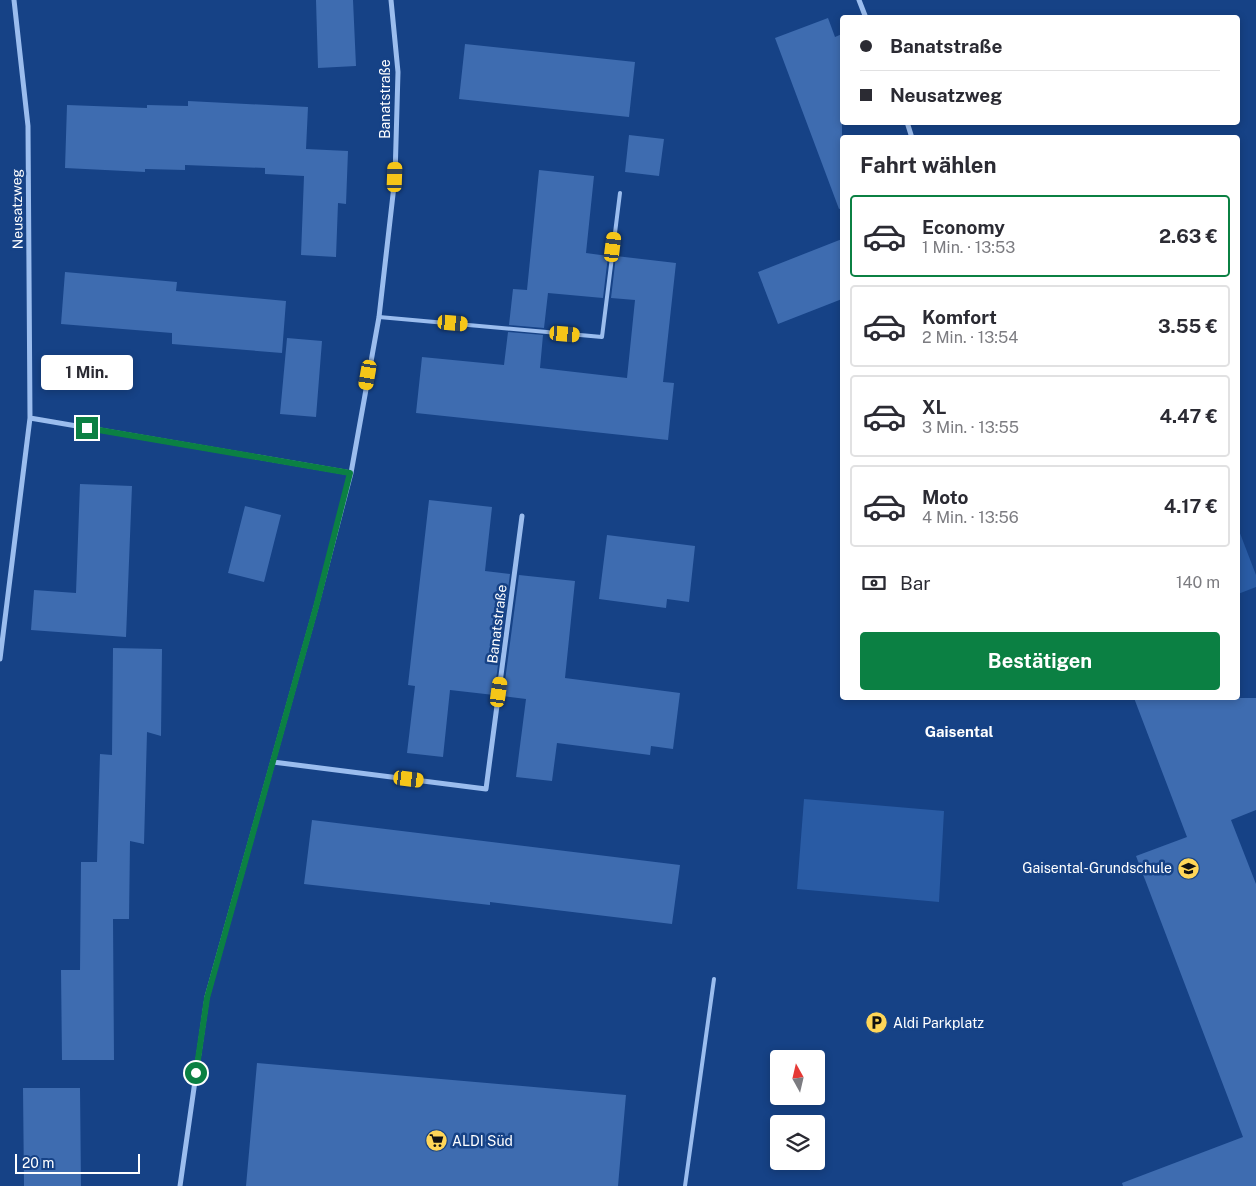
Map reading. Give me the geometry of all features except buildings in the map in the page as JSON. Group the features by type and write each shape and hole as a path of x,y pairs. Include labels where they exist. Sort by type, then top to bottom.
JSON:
{"street":[{"name":"Neusatzweg","path":"0,659 30,418 28,126 14,0"},
{"name":"Banatstraße","path":"180,1186 207,998 316,607 350,473 379,316 396,168 398,72 390,0"},
{"path":"860,0 865,15"},
{"path":"30,418 350,473"},
{"name":"Banatstraße","path":"273,762 486,789 522,516"}],"lane":[{"path":"379,316 602,337 620,193"},
{"path":"684,1186 714,979"}],"shaded area":[{"path":"1240,533 1256,575 1256,587 1240,593"},
{"path":"804,799 944,811 939,902 797,889"}],"place":[{"name":"Gaisental-Grundschule","path":"1188,868"},
{"name":"Aldi Parkplatz","path":"877,1023"},
{"name":"ALDI Süd","path":"436,1141"}],"district":[{"name":"Gaisental","path":"959,732"}],"route":[{"path":"87,428 350,473 316,607 207,998 196,1073"}]}
